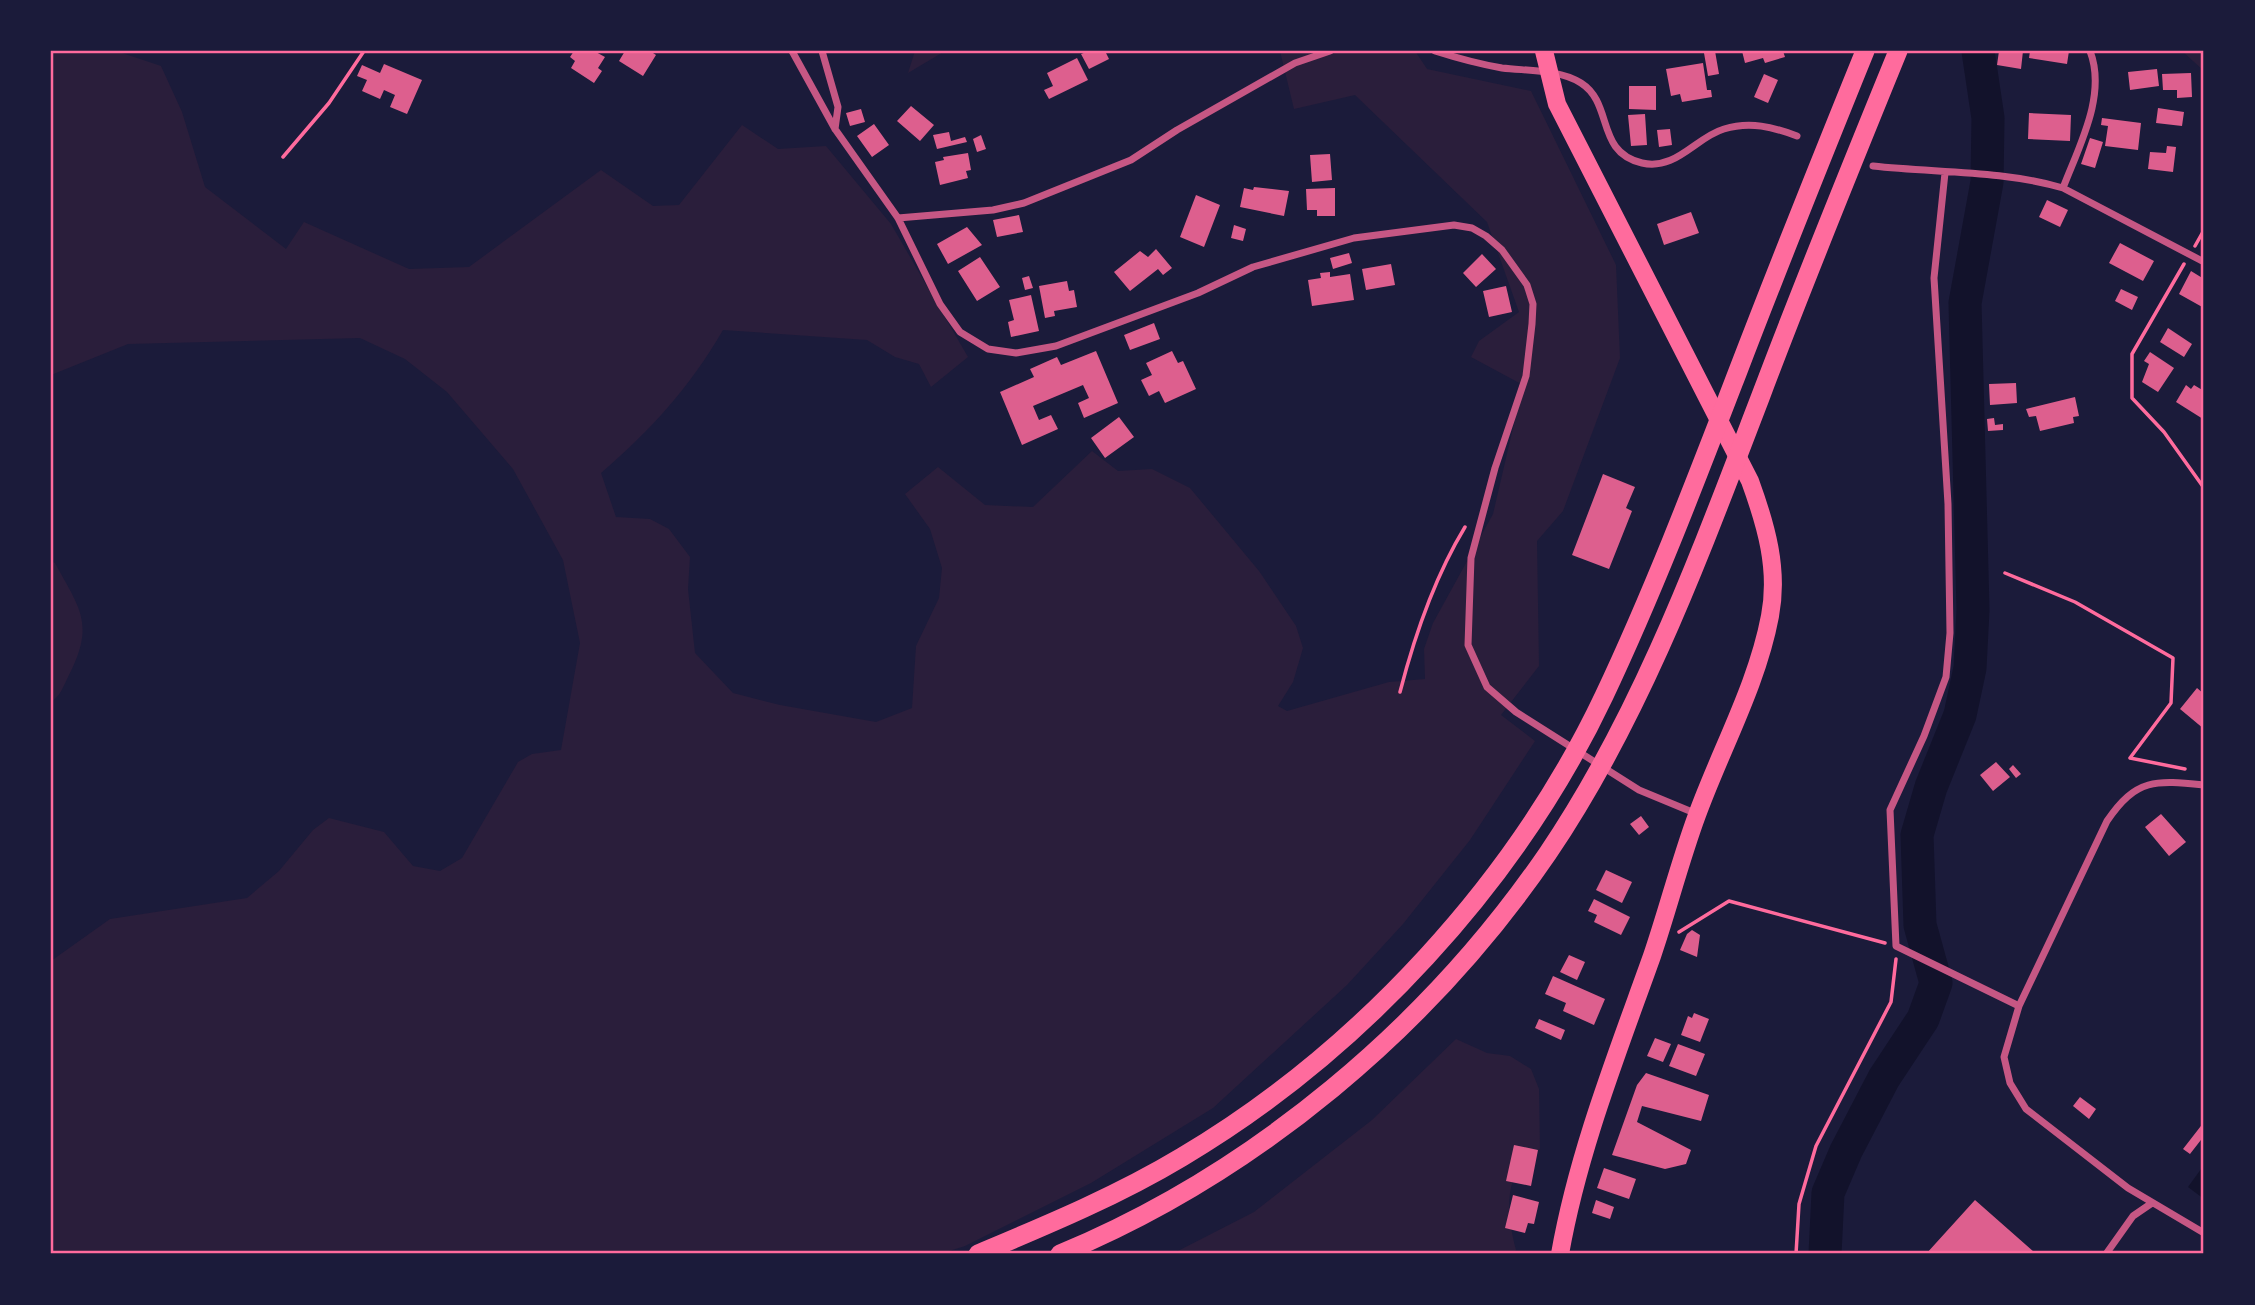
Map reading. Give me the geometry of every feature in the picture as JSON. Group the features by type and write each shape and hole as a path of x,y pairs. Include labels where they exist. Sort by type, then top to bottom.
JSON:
{"highway":[{"path":"978,1254 1120,1191 1183,1157 1249,1112 1346,1036 1398,987 1484,888 1559,778 1604,698 1680,521 1865,51"},
{"path":"1060,1254 1131,1221 1200,1183 1265,1139 1365,1060 1462,963 1507,909 1549,852 1631,711 1674,614 1898,51"}],"main road":[{"path":"1544,51 1558,104 1750,481 1769,544 1773,580 1770,615 1746,695 1697,815 1583,1154 1560,1254"}],"street":[{"path":"792,51 835,130 898,218 940,304 960,332 988,349 1016,353 1067,342 1198,293 1253,267 1310,249 1402,230 1454,225 1472,228 1486,236 1502,250 1527,285 1533,304 1526,376 1495,468 1471,558 1468,645 1487,687 1516,712 1639,790 1697,815"},
{"path":"822,51 838,107 835,130"},
{"path":"898,218 993,210 1024,203 1131,160 1177,130 1295,63 1331,51"},
{"path":"1435,51 1495,66 1548,73 1581,83 1595,96 1613,146 1624,157 1645,164 1664,162 1684,154 1722,129 1746,125 1770,126 1797,136"},
{"path":"2063,188 2090,115 2097,70 2090,51"},
{"path":"1874,166 2003,175 2063,188 2204,262"},
{"path":"1945,173 1934,278 1948,504 1950,633 1946,677 1924,736 1889,810 1896,946 2019,1006"},
{"path":"2204,785 2164,781 2140,786 2121,800 2106,821 2019,1006 2004,1057 2010,1083 2026,1109 2152,1203 2204,1233"},
{"path":"2106,1254 2133,1216 2152,1203"}],"path":[{"path":"283,157 330,103 364,51"},
{"path":"2190,254 2132,354 2132,398 2164,432 2204,488"},
{"path":"1400,692 1414,638 1445,559 1471,518"},
{"path":"2005,573 2075,602 2173,658 2171,703 2130,758 2190,770"},
{"path":"1653,952 1695,920 1729,901 1896,946 1896,982 1891,1002 1816,1146 1804,1182 1797,1254"}],"shaded area":[{"path":"51,51 116,51 161,66 182,112 205,187 286,249 304,222 409,269 469,267 601,170 653,206 679,205 742,125 778,149 826,146 891,224 968,357 931,387 919,364 895,357 867,340 723,330 668,407 637,441 601,473 616,517 650,519 669,529 690,557 688,589 695,653 733,693 780,705 876,722 912,708 916,646 939,598 942,568 930,529 905,494 938,467 985,505 1033,507 1092,451 1118,471 1152,469 1190,488 1259,571 1296,626 1303,648 1293,682 1278,706 1287,711 1389,682 1425,679 1424,649 1433,623 1493,514 1523,385 1471,357 1479,341 1519,312 1487,222 1355,95 1294,109 1280,51 1415,51 1427,69 1531,91 1616,265 1620,358 1563,511 1537,541 1539,666 1501,715 1535,741 1470,840 1403,924 1347,985 1213,1108 1091,1183 965,1246 940,1254 51,1254 51,961 110,919 247,898 279,871 313,830 329,818 384,832 413,866 440,871 462,858 518,762 532,754 561,750 580,643 563,560 513,469 447,392 405,359 360,338 128,344 51,375"},
{"path":"915,51 945,51 908,73"},
{"path":"2182,51 2204,51 2204,71"},
{"path":"51,561 55,563 77,605 83,629 77,657 62,690 51,702"},
{"path":"1456,1039 1487,1053 1510,1056 1531,1069 1539,1089 1540,1149 1519,1168 1510,1193 1510,1221 1516,1250 1512,1254 1172,1254 1254,1212 1372,1120"},
{"path":"2204,1165 2204,1199 2188,1187"}],"building":[{"path":"574,51 594,51 605,57 598,68 602,71 594,83 571,68 575,61 570,57"},
{"path":"625,51 650,51 656,55 643,76 619,61"},
{"path":"1105,51 1109,59 1089,69 1081,54"},
{"path":"1715,51 1719,74 1708,76 1704,53"},
{"path":"1742,51 1783,51 1785,57 1765,63 1763,58 1745,63"},
{"path":"1999,51 2023,51 2021,69 1997,65"},
{"path":"2030,51 2069,51 2067,64 2029,58"},
{"path":"1077,58 1088,80 1049,99 1044,90 1053,86 1047,73"},
{"path":"1703,63 1707,90 1711,90 1712,97 1682,102 1680,94 1671,96 1666,69"},
{"path":"384,64 422,80 407,114 390,107 395,95 384,90 380,99 362,91 367,80 357,76 362,65 380,73"},
{"path":"2157,69 2159,86 2130,90 2128,72"},
{"path":"2191,73 2192,97 2177,98 2177,90 2163,90 2162,74"},
{"path":"1764,74 1778,80 1768,103 1754,97"},
{"path":"1629,86 1656,86 1656,110 1629,109"},
{"path":"911,106 934,125 920,141 897,121"},
{"path":"2158,108 2184,112 2182,126 2156,123"},
{"path":"861,109 865,122 850,126 846,113"},
{"path":"2029,113 2071,115 2070,141 2028,139"},
{"path":"1645,114 1647,145 1631,146 1628,115"},
{"path":"2102,118 2141,123 2138,150 2105,146 2108,126 2101,125"},
{"path":"874,124 889,145 872,157 857,136"},
{"path":"1670,129 1672,145 1659,147 1657,130"},
{"path":"949,132 951,141 965,137 967,142 937,149 933,135"},
{"path":"981,135 986,149 977,152 973,139"},
{"path":"2090,138 2103,142 2095,168 2081,164"},
{"path":"2167,146 2176,147 2173,172 2148,169 2150,152 2166,153"},
{"path":"968,153 971,170 966,171 968,178 940,185 935,162 944,160 943,157"},
{"path":"1330,154 1332,180 1312,182 1310,155"},
{"path":"1254,187 1289,191 1284,216 1240,207 1244,188 1253,190"},
{"path":"1335,188 1335,216 1317,216 1317,210 1307,210 1306,189"},
{"path":"1196,195 1220,205 1204,247 1180,237"},
{"path":"2047,200 2068,210 2060,227 2039,217"},
{"path":"1691,212 1699,233 1664,245 1657,224"},
{"path":"1019,215 1023,232 997,237 993,220"},
{"path":"1234,225 1246,229 1243,241 1231,238"},
{"path":"967,227 982,245 948,264 937,244"},
{"path":"2120,243 2154,261 2143,281 2109,263"},
{"path":"1156,249 1172,268 1163,275 1158,269 1130,291 1114,272 1140,251 1148,257"},
{"path":"1349,253 1352,263 1333,269 1330,258"},
{"path":"1482,254 1496,269 1476,287 1463,273"},
{"path":"980,257 1000,287 977,301 958,271"},
{"path":"1391,264 1395,285 1366,290 1362,269"},
{"path":"2191,271 2204,279 2204,308 2179,294"},
{"path":"1330,272 1330,277 1350,274 1354,300 1312,306 1308,280 1321,278 1320,273"},
{"path":"1029,276 1033,288 1025,290 1022,278"},
{"path":"1067,281 1069,291 1074,290 1077,307 1054,311 1055,316 1045,318 1039,286"},
{"path":"1506,286 1512,312 1489,317 1483,291"},
{"path":"2121,289 2138,297 2132,310 2115,301"},
{"path":"1031,295 1039,331 1011,337 1008,322 1014,320 1009,300"},
{"path":"1154,323 1160,339 1130,350 1124,335"},
{"path":"2168,328 2192,344 2184,357 2160,342"},
{"path":"1096,351 1118,403 1084,418 1078,403 1089,398 1083,385 1033,406 1039,420 1051,415 1058,429 1022,445 1000,392 1034,377 1030,369 1057,357 1061,365"},
{"path":"1172,351 1178,363 1183,361 1196,389 1165,403 1159,391 1149,396 1141,380 1152,375 1146,363"},
{"path":"2150,352 2174,368 2158,392 2142,382 2149,364 2144,361"},
{"path":"2016,383 2017,403 1990,405 1989,384"},
{"path":"2186,385 2191,389 2194,385 2204,391 2203,419 2176,402"},
{"path":"2075,397 2079,416 2073,417 2074,423 2040,431 2036,416 2029,417 2026,409"},
{"path":"1119,417 1134,437 1105,458 1091,438"},
{"path":"1994,418 1995,425 2003,424 2003,430 1988,431 1987,419"},
{"path":"1603,474 1635,487 1626,508 1632,511 1609,569 1572,555"},
{"path":"2197,688 2204,694 2204,729 2180,709"},
{"path":"1996,762 2010,777 1993,791 1980,775"},
{"path":"2013,765 2021,774 2016,778 2009,769"},
{"path":"2161,814 2186,842 2169,856 2145,827"},
{"path":"1641,816 1649,827 1639,835 1630,824"},
{"path":"1606,870 1632,882 1622,903 1596,890"},
{"path":"1594,899 1630,917 1621,935 1594,922 1597,915 1588,911"},
{"path":"1692,930 1700,935 1697,957 1680,950 1687,934"},
{"path":"1569,955 1585,962 1577,980 1560,972"},
{"path":"1553,976 1605,999 1594,1025 1563,1011 1566,1003 1545,994"},
{"path":"1694,1013 1709,1019 1700,1042 1681,1035 1688,1016 1692,1018"},
{"path":"1539,1019 1565,1030 1561,1040 1535,1028"},
{"path":"1655,1038 1671,1044 1663,1062 1647,1056"},
{"path":"1678,1044 1705,1054 1696,1076 1669,1066"},
{"path":"1646,1073 1709,1095 1701,1121 1642,1106 1637,1122 1691,1150 1686,1164 1665,1169 1612,1155 1637,1085"},
{"path":"2080,1097 2096,1109 2089,1119 2073,1106"},
{"path":"2204,1122 2204,1136 2190,1154 2183,1149"},
{"path":"1514,1145 1538,1150 1531,1186 1506,1181"},
{"path":"1604,1168 1636,1179 1629,1199 1597,1188"},
{"path":"1513,1195 1539,1202 1534,1224 1528,1223 1525,1233 1505,1228"},
{"path":"1596,1200 1614,1207 1610,1219 1592,1213"},
{"path":"1975,1200 2034,1252 1926,1254"}],"waterway":[{"path":"1825,1254 1828,1193 1846,1151 1884,1078 1923,1019 1936,983 1920,925 1917,835 1931,787 1960,715 1970,668 1973,610 1965,303 1987,182 1988,118 1978,51"}]}
